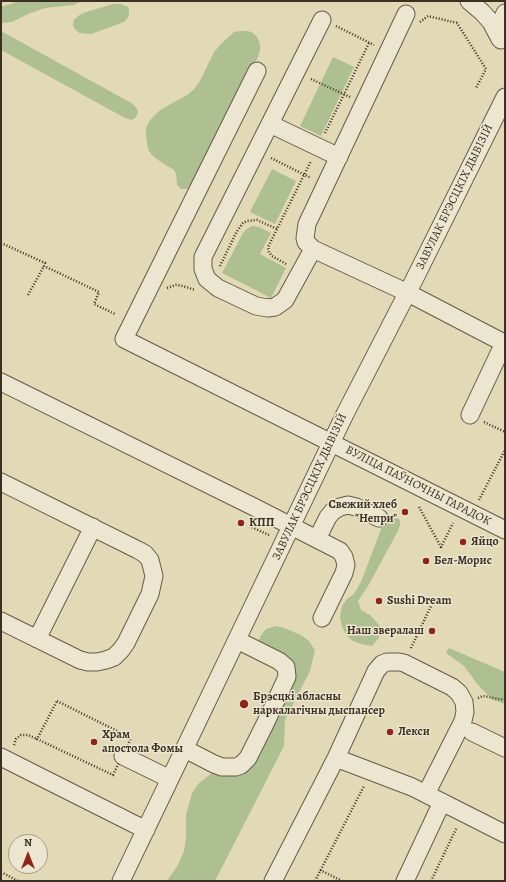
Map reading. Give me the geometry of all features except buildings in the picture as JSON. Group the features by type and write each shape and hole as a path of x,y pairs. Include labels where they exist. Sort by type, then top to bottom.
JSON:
{"street":[{"path":"469,1 491,22 503,47"},
{"path":"503,47 499,30 505,13"},
{"path":"313,248 285,300 275,307 268,308 256,306 211,284 203,269 203,257 322,20"},
{"path":"411,20 388,52 305,230 305,238 306,242 313,248 408,293 505,343 470,415"},
{"name":"ВУЛІЦА ПАЎНОЧНЫ ГАРАДОК","path":"257,71 124,339 505,530"},
{"name":"ЗАВУЛАК БРЭСЦКІХ ДЫВІЗІЙ","path":"121,881 345,414 408,293 505,97"},
{"path":"270,124 339,157"},
{"path":"1,382 340,551 344,557 346,565 341,582 322,618"},
{"path":"1,482 145,554 150,560 154,576 150,594 126,642 121,650 106,660 88,662 80,660 1,621"},
{"path":"317,539 328,517 333,511 340,507 356,507 379,518"},
{"path":"37,639 93,527"},
{"path":"185,749 222,767 236,767 241,765 248,758 266,722 287,677 286,667 279,661 237,640"},
{"path":"273,881 336,758 379,667 387,662 404,663 452,687 464,702 465,712 463,721 426,794"},
{"path":"472,732 505,748"},
{"path":"123,756 170,779"},
{"path":"336,758 372,771 426,794 505,834"},
{"path":"4,759 146,830"},
{"path":"405,881 442,802"}],"path":[{"path":"411,20 428,16 457,23 486,69 476,88"},
{"path":"322,20 388,52"},
{"path":"301,271 270,254 268,247 368,42"},
{"path":"296,72 364,104"},
{"path":"257,151 326,185"},
{"path":"165,289 170,286 183,286 205,294 237,231 243,223 257,220 277,229"},
{"path":"1,243 45,263 44,266 99,292 94,304 116,314"},
{"path":"28,295 44,266"},
{"path":"478,502 505,450"},
{"path":"419,507 441,547 453,523"},
{"path":"249,526 272,536"},
{"path":"404,663 431,606"},
{"path":"464,702 483,696 505,700"},
{"path":"4,759 18,737 24,734 113,775 131,738 57,701 37,739"},
{"path":"315,881 372,771"},
{"path":"431,881 464,813"},
{"path":"320,870 342,881"},
{"path":"1,872 18,881"}],"green space":[{"path":"19,1 82,1 74,5 45,8 12,22 1,23 1,7"},
{"path":"113,4 121,4 128,7 129,16 124,22 91,34 79,33 75,29 73,25 74,20 78,16 83,13"},
{"path":"1,31 133,104 138,112 136,117 132,120 125,118 1,50"},
{"path":"248,31 257,37 260,44 258,57 193,184 187,189 181,189 177,185 174,170 158,160 148,149 146,128 150,120 160,110 187,95 194,89 200,81 214,52 234,32"},
{"path":"333,57 354,67 321,136 300,126"},
{"path":"272,169 296,181 275,224 250,212"},
{"path":"252,226 259,227 271,233 260,254 286,268 271,298 222,273 243,233"},
{"path":"391,517 396,517 400,520 398,531 368,586 358,601 361,610 370,615 380,626 379,638 372,646 361,644 353,641 346,635 342,627 340,617 342,606 347,599 354,594 361,582 383,524"},
{"path":"276,626 301,635 309,641 315,650 310,671 285,720 284,746 215,881 167,881 178,865 184,851 186,838 186,815 192,793 198,784 213,772 236,772 291,677 259,645 258,641 266,629"},
{"path":"449,648 505,672 505,704 493,700 478,685 464,666 446,653"}],"place":[{"name":"Свежий хлеб \"Непри\"","path":"405,512"},
{"name":"КПП","path":"241,523"},
{"name":"Яйцо","path":"463,542"},
{"name":"Бел-Морис","path":"426,561"},
{"name":"Sushi Dream","path":"379,601"},
{"name":"Наш звералаш","path":"432,631"},
{"name":"Брэсцкі абласны наркалагічны дыспансер","path":"244,704"},
{"name":"Лекси","path":"390,732"},
{"name":"Храм апостола Фомы","path":"94,742"}]}
